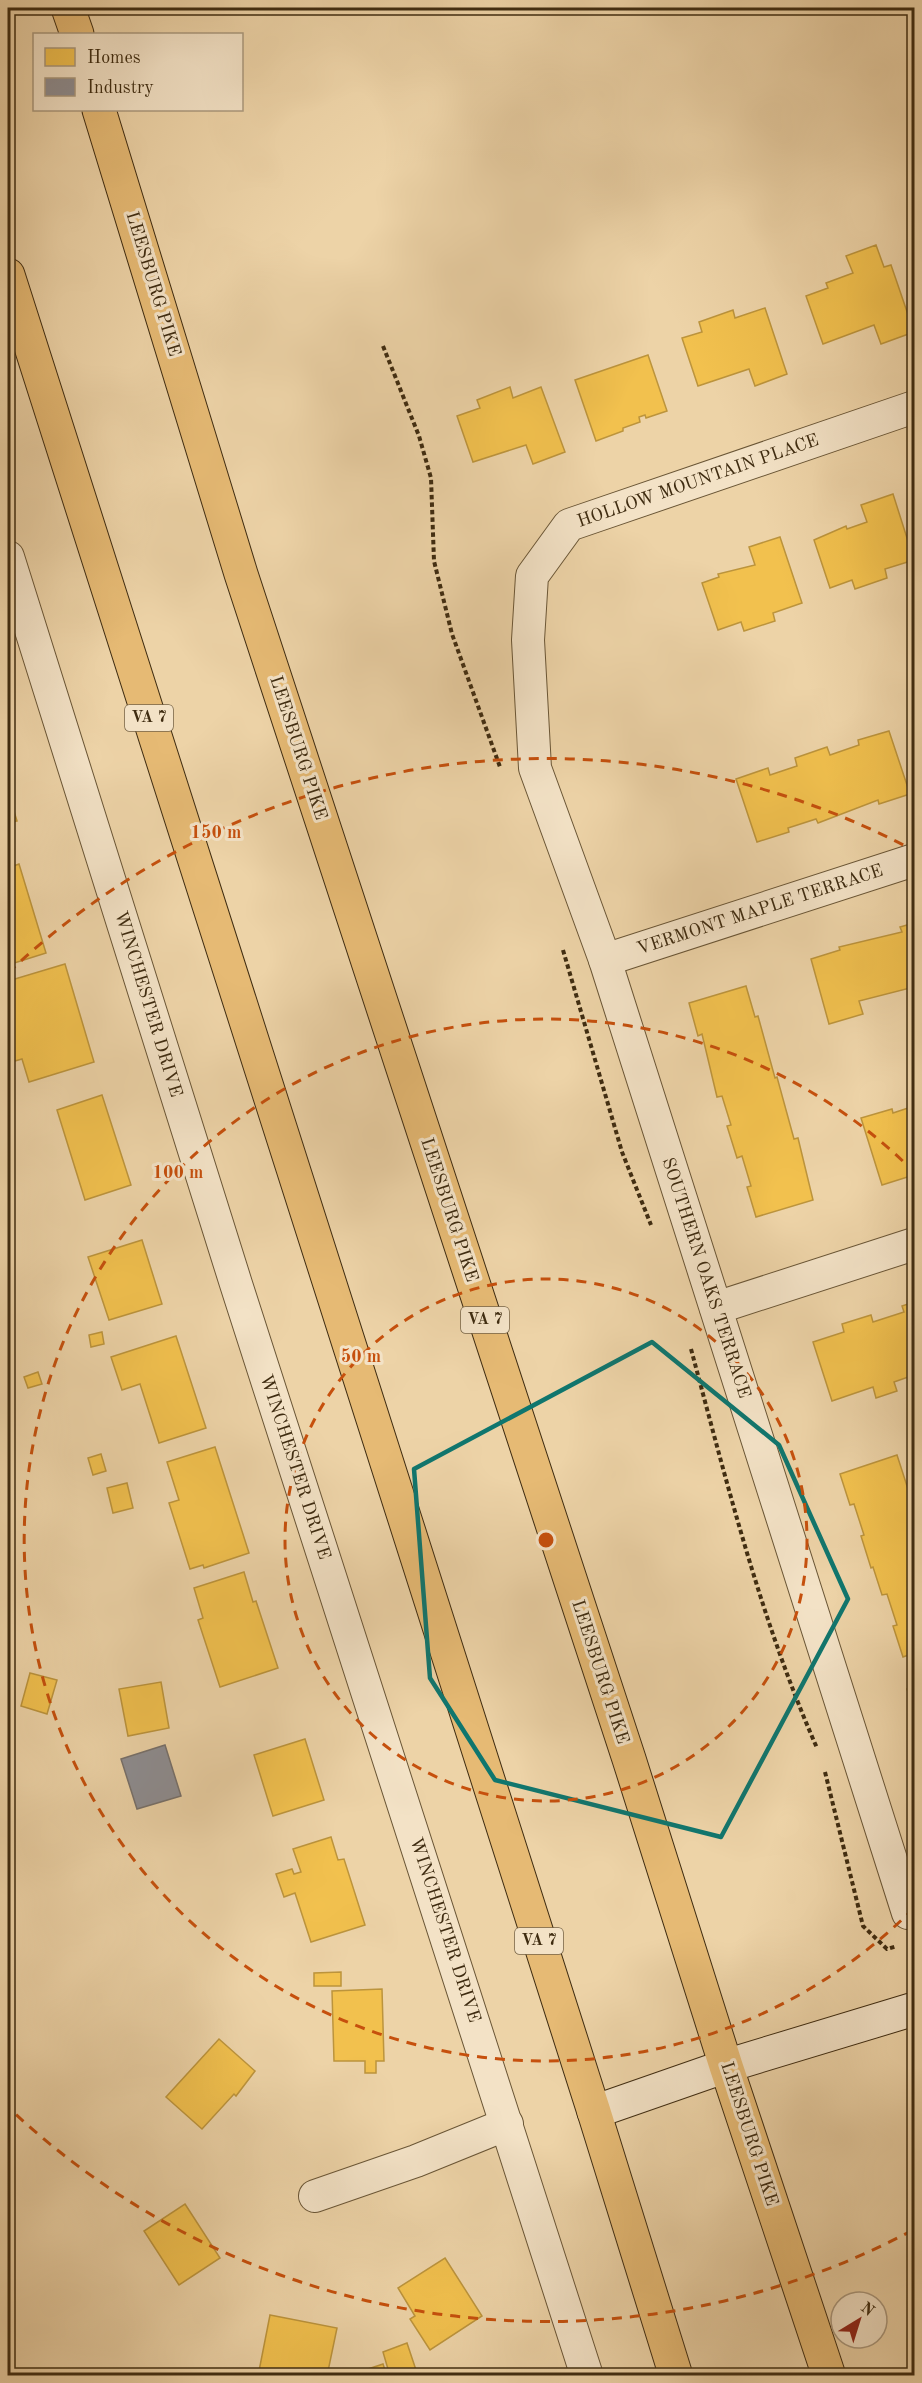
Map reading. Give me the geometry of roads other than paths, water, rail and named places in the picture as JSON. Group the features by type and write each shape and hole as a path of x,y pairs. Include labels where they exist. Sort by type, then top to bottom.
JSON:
{"highway":[{"path":"68,8 76,33"},
{"name":"LEESBURG PIKE","path":"99,111 241,574 829,2376"},
{"name":"VA 7","path":"8,275 594,2112 676,2376"}],"street":[{"name":"HOLLOW MOUNTAIN PLACE","path":"528,640 532,576 569,525 915,407"},
{"name":"WINCHESTER DRIVE","path":"8,557 236,1284 587,2376"},
{"name":"SOUTHERN OAKS TERRACE","path":"528,640 535,768 605,960 716,1308 907,1928"},
{"name":"VERMONT MAPLE TERRACE","path":"605,960 915,861"},
{"path":"716,1308 915,1244"},
{"path":"594,2112 726,2066 915,2009"},
{"path":"315,2196 416,2161 507,2124"}]}
